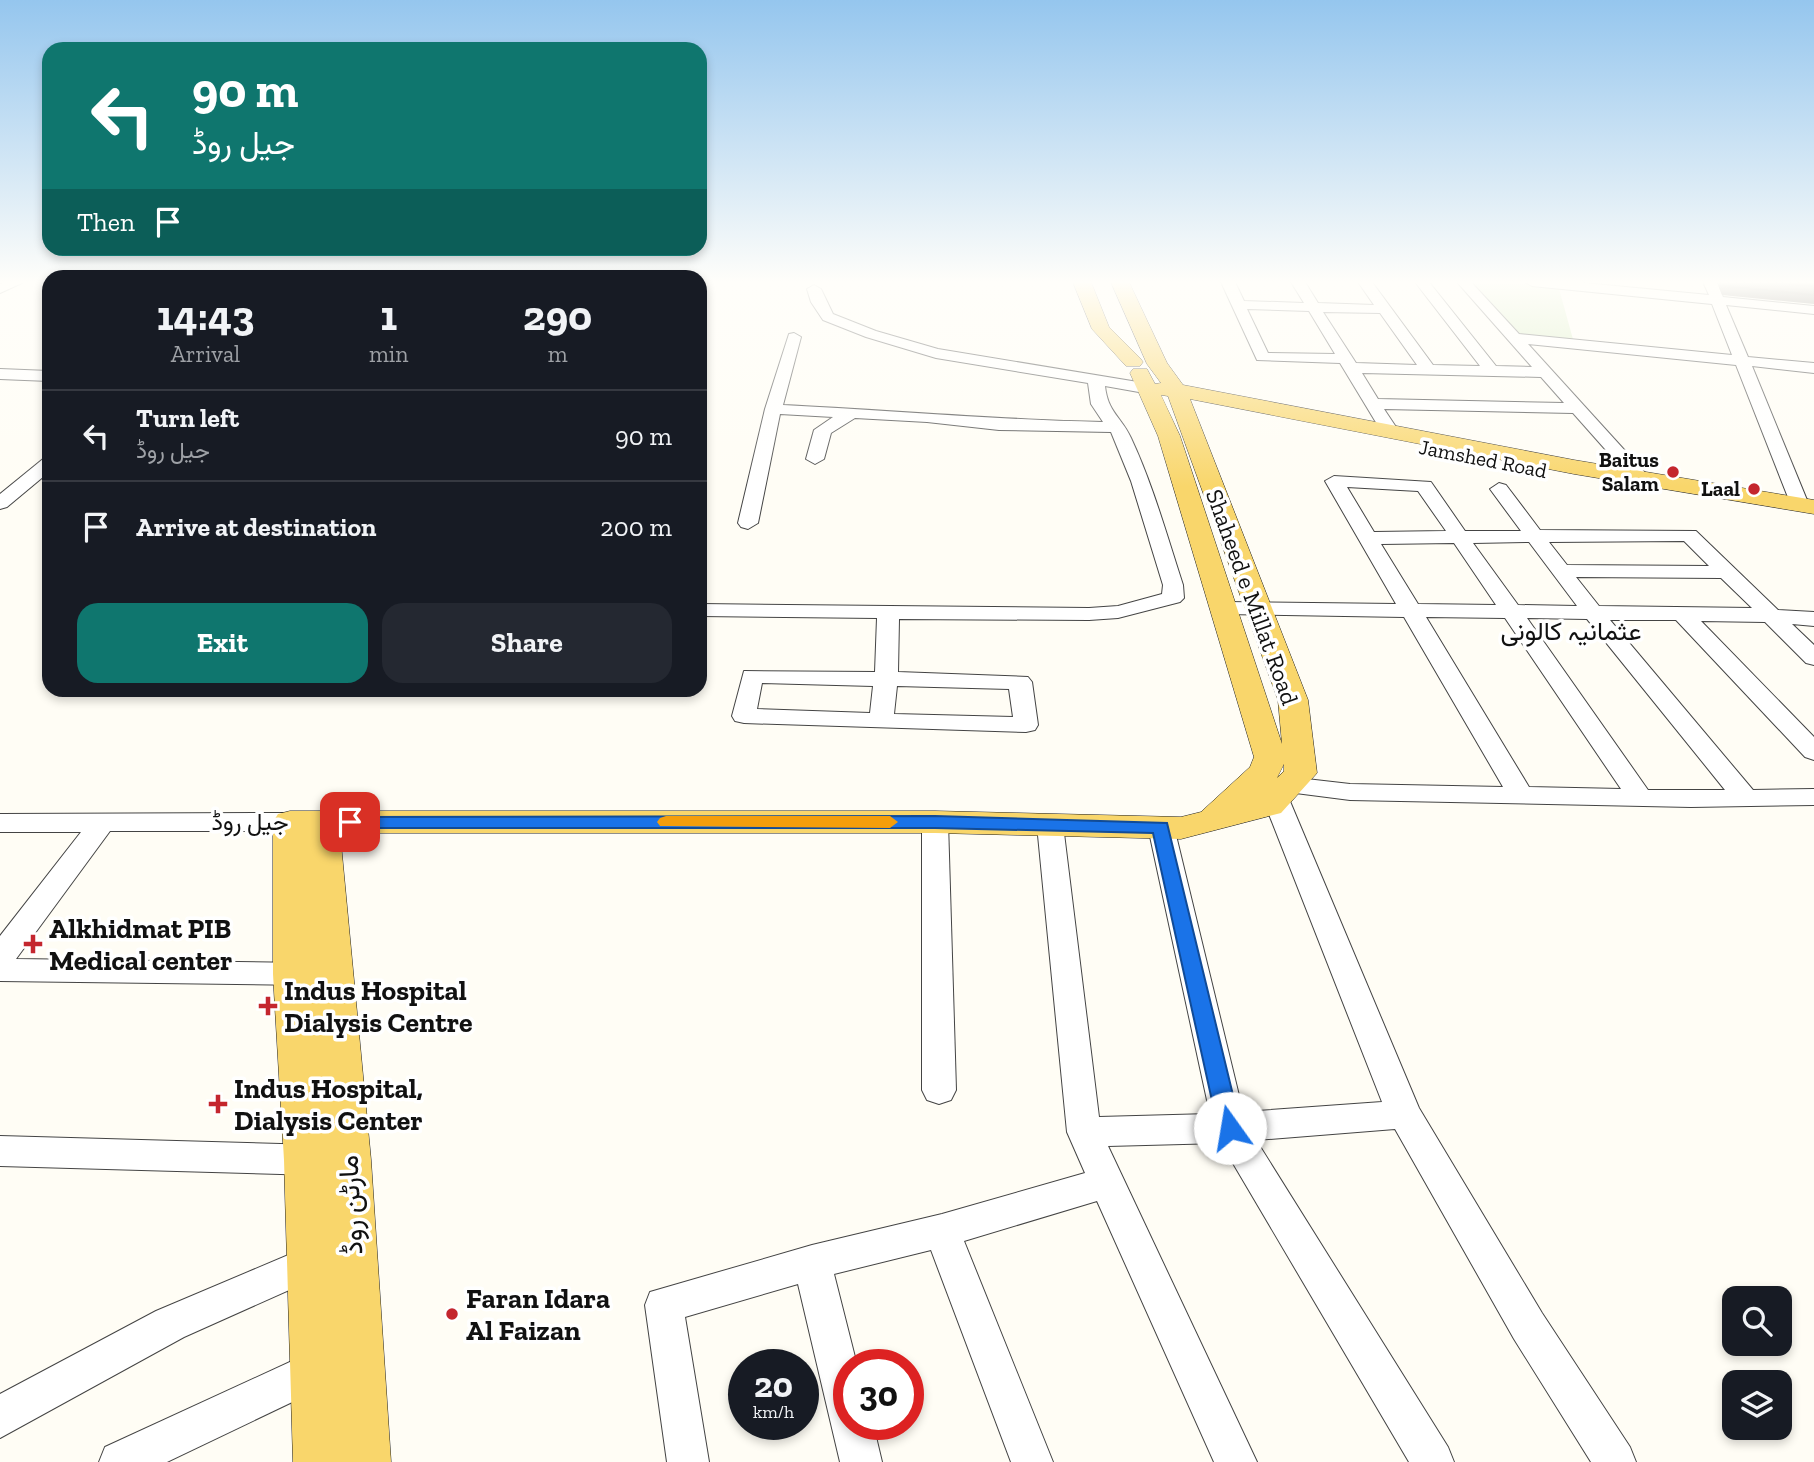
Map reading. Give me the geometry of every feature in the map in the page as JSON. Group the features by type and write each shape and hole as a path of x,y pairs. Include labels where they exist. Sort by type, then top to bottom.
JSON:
{"main road":[{"path":"1122,350 1164,388"},
{"path":"1129,350 1133,362"},
{"name":"Shaheed e Millat Road","path":"1148,350 1258,608 1293,700 1301,773 1282,792"},
{"path":"1164,388 1169,357 1166,350"},
{"name":"Shaheed e Millat Road","path":"1164,388 1169,436 1270,757 1265,771 1212,820"},
{"name":"Jamshed Road","path":"1164,388 1642,480 1809,509"},
{"name":"Jamshed Road","path":"1164,388 1596,481 1809,509"},
{"path":"1212,820 1269,805 1282,792"},
{"name":"جیل روڈ","path":"306,822 935,822 1181,828 1212,820"},
{"name":"مارٹن روڈ","path":"306,822 313,974 327,1160 364,1462"},
{"name":"مارٹن روڈ","path":"320,1462 312,1262 327,1160"}],"street":[{"path":"748,523 773,409 790,350"},
{"path":"927,350 1096,381 1164,388"},
{"path":"1259,350 1262,357 1429,370 1545,372"},
{"path":"1341,350 1389,430"},
{"path":"1414,350 1429,370"},
{"path":"1476,350 1492,371"},
{"path":"1525,350 1642,480"},
{"path":"1635,350 1814,368"},
{"path":"1737,350 1809,509"},
{"path":"0,374 42,376"},
{"path":"707,610 1089,614 1118,612 1173,598 1173,585 1140,481 1116,428 1099,404 1096,381"},
{"path":"1373,404 1577,408"},
{"path":"773,409 853,412 999,425 1116,428"},
{"path":"815,459 823,430 853,412"},
{"path":"0,503 42,469"},
{"path":"1521,795 1334,481 1423,486 1640,798"},
{"path":"1499,489 1592,612 1746,798"},
{"path":"1368,538 1689,535 1814,658"},
{"path":"1560,571 1726,572"},
{"path":"1223,608 1592,612 1814,619"},
{"path":"881,720 886,677 888,612"},
{"path":"1682,614 1814,752"},
{"path":"752,676 886,677 1020,682 1026,725 744,716 752,676"},
{"path":"1615,1462 1528,1326 1404,1114 1282,792 1640,798 1814,797"},
{"name":"جیل روڈ","path":"0,822 306,822"},
{"path":"935,822 939,1090"},
{"path":"0,958 102,823"},
{"path":"1050,825 1084,1132 1236,1462"},
{"path":"1161,827 1230,1128 1433,1462"},
{"path":"0,970 313,974"},
{"path":"1084,1132 1230,1128 1404,1114"},
{"path":"0,1151 327,1160"},
{"path":"688,1462 664,1306 812,1262 942,1231 1107,1182"},
{"path":"942,1231 1032,1462"},
{"path":"8,1407 170,1324 312,1262"},
{"path":"812,1262 833,1349"},
{"path":"120,1462 316,1370"},
{"path":"856,1440 861,1462"}],"slow traffic":[{"path":"666,822 890,822"}],"place":[{"name":"Baitus Salam","path":"1673,472"},
{"name":"Laal","path":"1754,489"},
{"name":"Alkhidmat PIB Medical center","path":"33,944"},
{"name":"Indus Hospital Dialysis Centre","path":"268,1006"},
{"name":"Indus Hospital, Dialysis Center","path":"218,1104"},
{"name":"Faran Idara Al Faizan","path":"452,1314"}],"district":[{"name":"عثمانیہ کالونی","path":"1571,631"}],"route":[{"path":"350,822 935,822 1161,827 1230,1128"}]}
